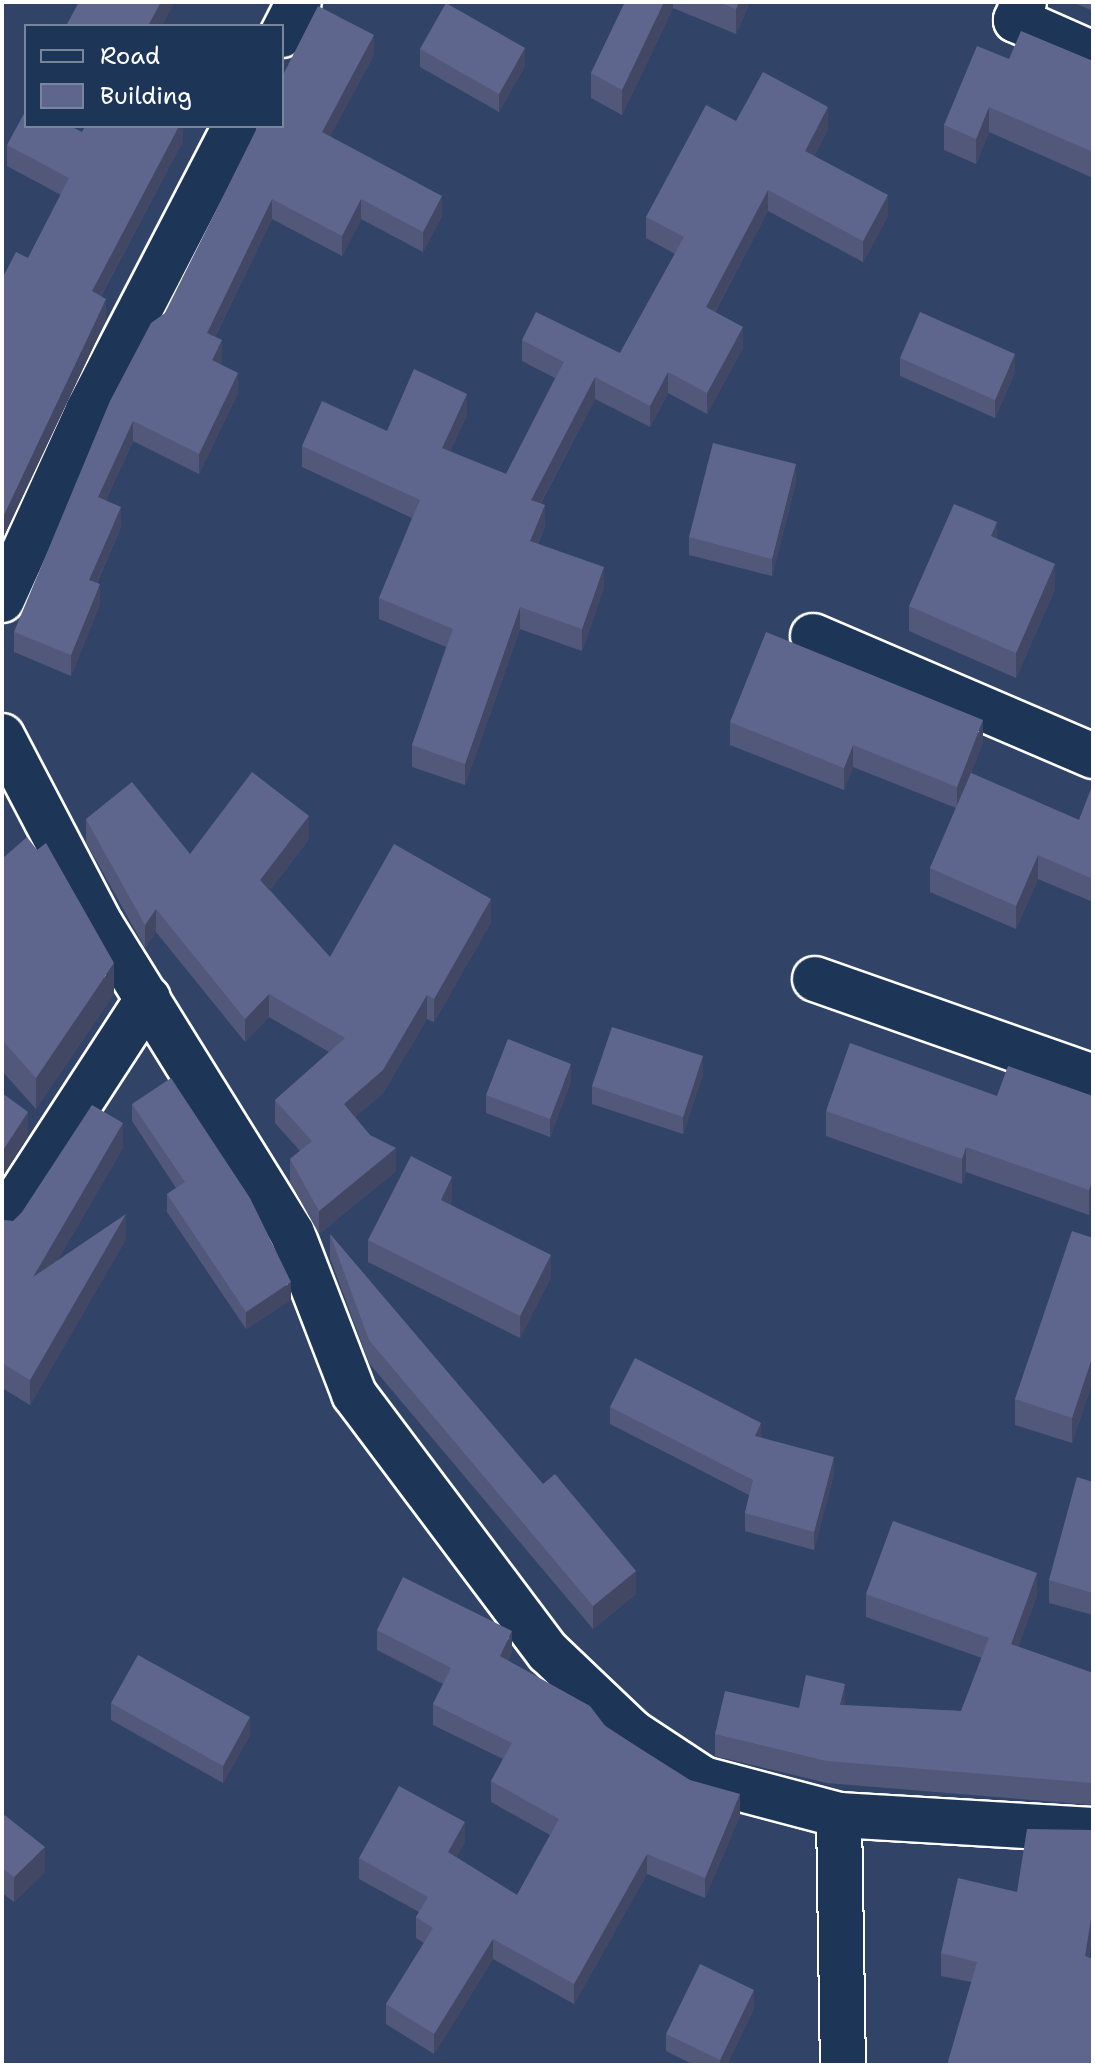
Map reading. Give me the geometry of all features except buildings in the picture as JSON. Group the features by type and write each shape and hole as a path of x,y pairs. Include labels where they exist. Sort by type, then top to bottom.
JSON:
{"street":[{"path":"284,31 299,2"},
{"path":"1024,2 1016,20 1093,54"},
{"path":"2,600 88,410 234,128"},
{"path":"813,636 1093,756"},
{"path":"2,736 148,998 292,1233 354,1394 548,1652 632,1732 703,1779 839,1815 1093,1830"},
{"path":"815,979 1093,1077"},
{"path":"2,1223 148,998"},
{"path":"839,1815 843,2065"}]}
